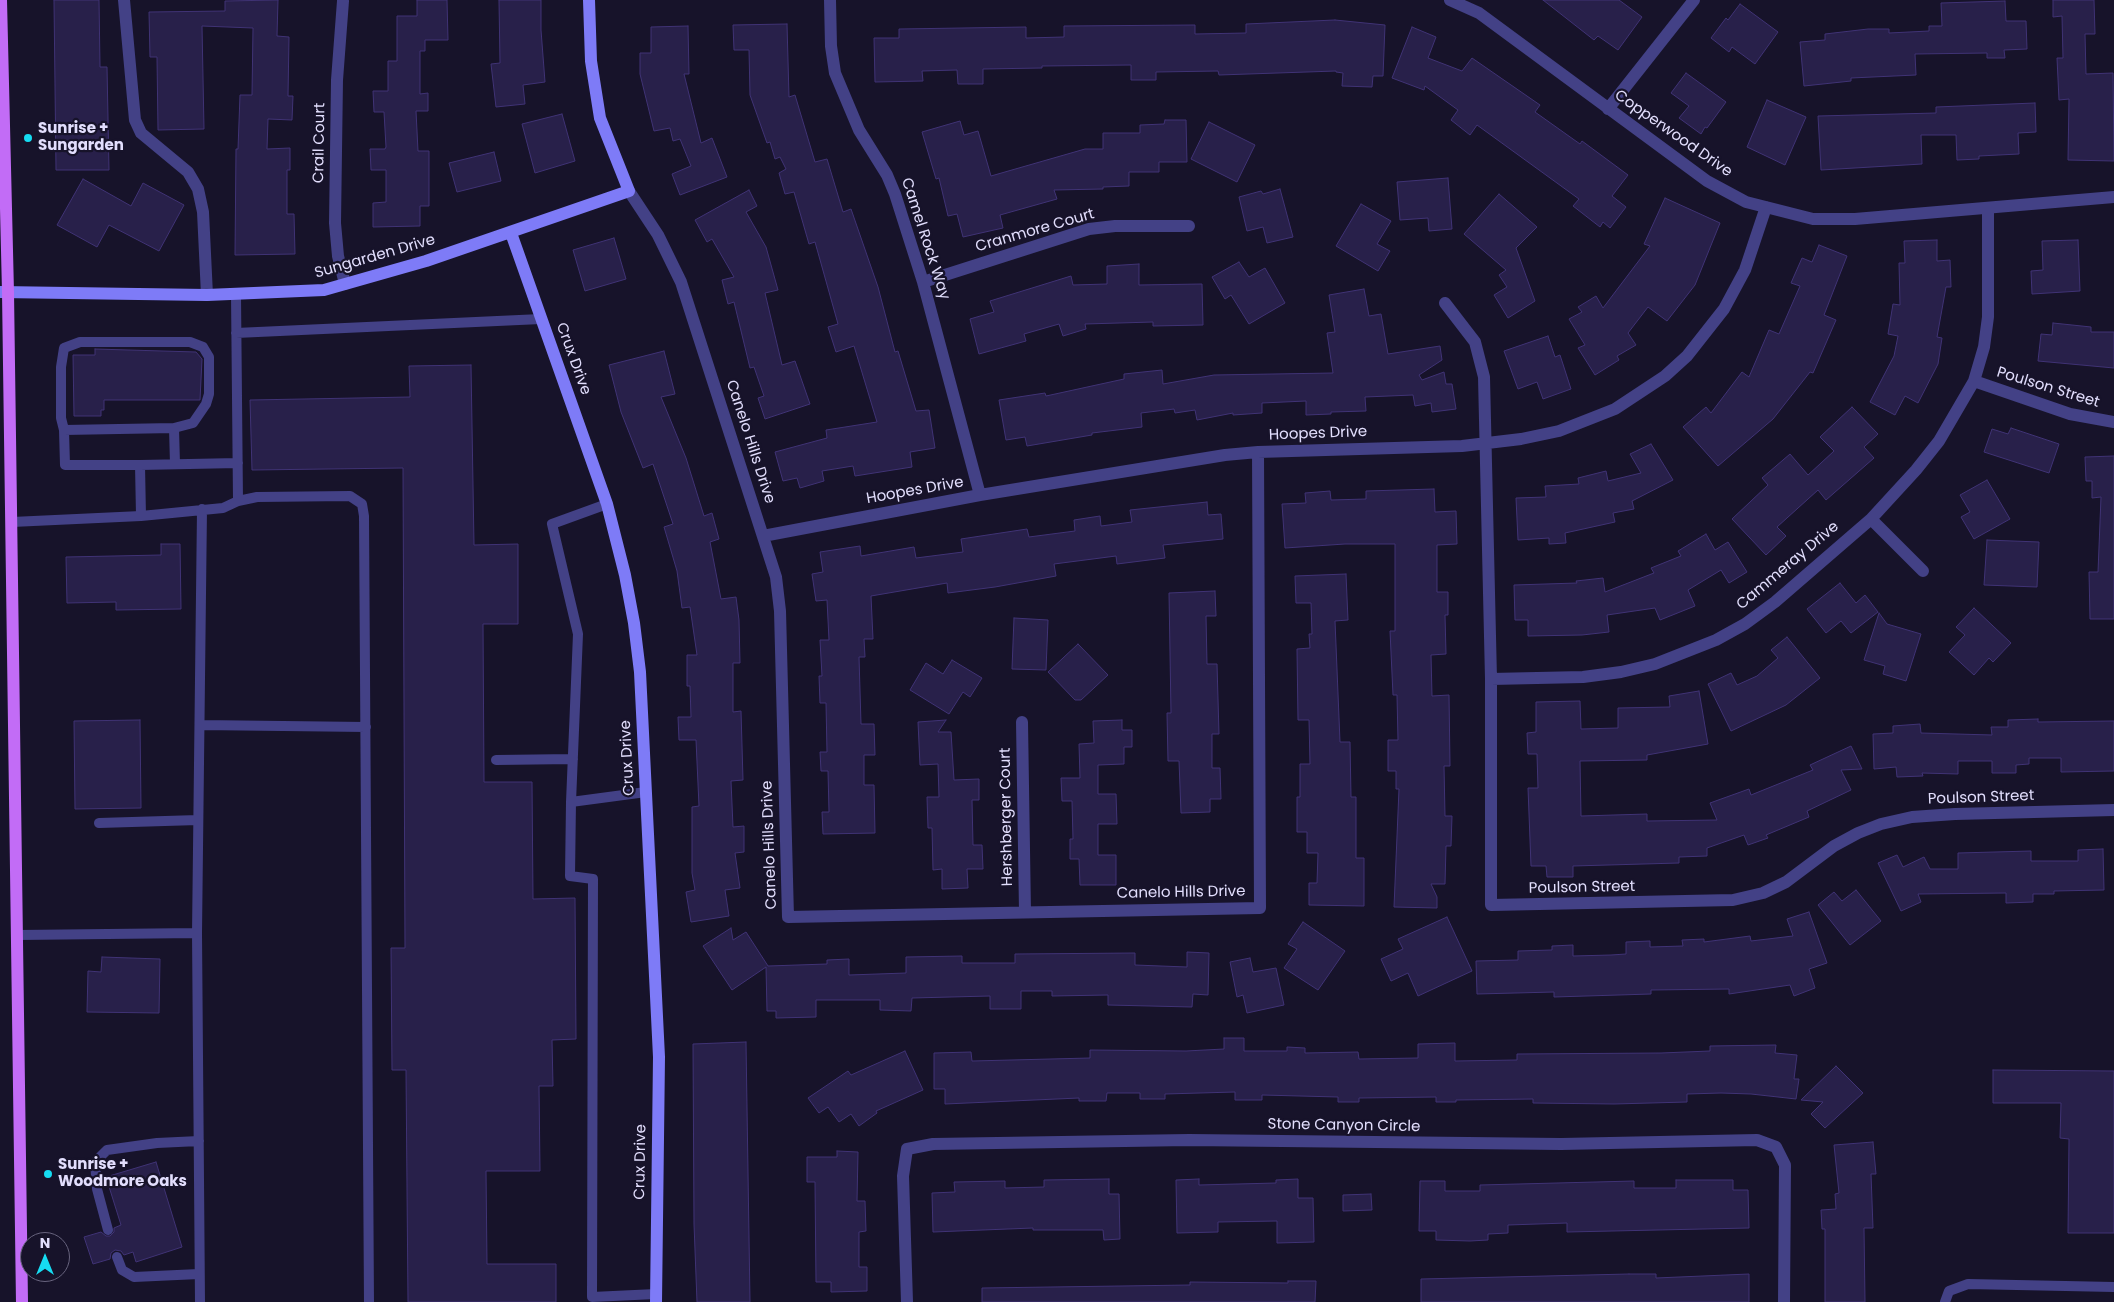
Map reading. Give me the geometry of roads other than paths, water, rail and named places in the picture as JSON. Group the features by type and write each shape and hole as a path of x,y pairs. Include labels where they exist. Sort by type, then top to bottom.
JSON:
{"main road":[{"path":"1,0 4,292 12,522 22,1302"}],"street":[{"path":"124,0 134,120 141,133 188,172 198,189 203,212 207,295"},
{"name":"Canelo Hills Drive","path":"589,0 591,61 600,118 629,191 658,235 681,282 776,577 780,611 788,917 1260,908 1258,452"},
{"name":"Camel Rock Way","path":"830,0 831,46 835,73 859,130 887,175 895,194 923,282 980,496"},
{"name":"Copperwood Drive","path":"1450,0 1478,13 1707,181 1746,202 1813,218 1854,219 2114,197"},
{"path":"1608,109 1694,0"},
{"name":"Crail Court","path":"343,1 337,80 335,223 338,256 346,284"},
{"name":"Sungarden Drive","path":"4,292 207,295 324,290 511,233 629,191"},
{"name":"Hoopes Drive","path":"763,536 980,496 1225,455 1258,452 1486,444 1559,431 1615,409 1665,376 1687,356 1724,309 1745,270 1766,207"},
{"name":"Cammeray Drive","path":"1491,679 1582,676 1621,672 1655,664 1716,640 1745,624 1775,602 1871,519 1916,470 1939,441 1974,381 1984,347 1988,317 1988,208"},
{"name":"Cranmore Court","path":"923,282 1089,230 1115,226 1189,226"},
{"name":"Crux Drive","path":"511,233 608,504 634,623 640,672 659,1057 656,1298"},
{"name":"Poulson Street","path":"1445,303 1468,331 1478,351 1484,377 1491,679 1491,905 1733,900 1763,893 1786,882 1834,846 1858,833 1881,824 1912,817 1955,814 2114,810"},
{"name":"Poulson Street","path":"1974,381 2070,414 2114,422"},
{"path":"1871,519 1923,571"},
{"name":"Hershberger Court","path":"1022,722 1025,912"},
{"name":"Stone Canyon Circle","path":"907,1302 903,1176 907,1149 933,1144 1189,1140 1561,1144 1757,1140 1776,1147 1786,1165 1784,1302"}],"lane":[{"path":"236,294 238,501"},
{"path":"236,333 541,319"},
{"path":"64,430 174,428 193,423 206,404 209,394 209,357 203,347 190,342 80,342 64,348 61,367 61,418 64,430 65,465 238,463"},
{"path":"174,428 175,464"},
{"path":"140,465 141,516"},
{"path":"12,522 141,516 223,508 238,501 257,497 350,496 362,504 364,516 366,726 369,1302"},
{"path":"608,504 552,524 578,634 572,759 570,876 593,879 590,1299 656,1298"},
{"path":"200,1302 197,933 202,509"},
{"path":"200,725 366,726"},
{"path":"496,760 572,759"},
{"path":"571,802 646,792"},
{"path":"99,823 198,820"},
{"path":"18,935 197,933"},
{"path":"108,1230 97,1189 95,1162 107,1150 157,1143 199,1141"},
{"path":"117,1257 122,1270 134,1277 199,1274"},
{"path":"1945,1302 1950,1291 1968,1284 2114,1287"}],"place":[{"name":"Sunrise + Sungarden","path":"28,138"},
{"name":"Sunrise + Woodmore Oaks","path":"48,1174"}]}
